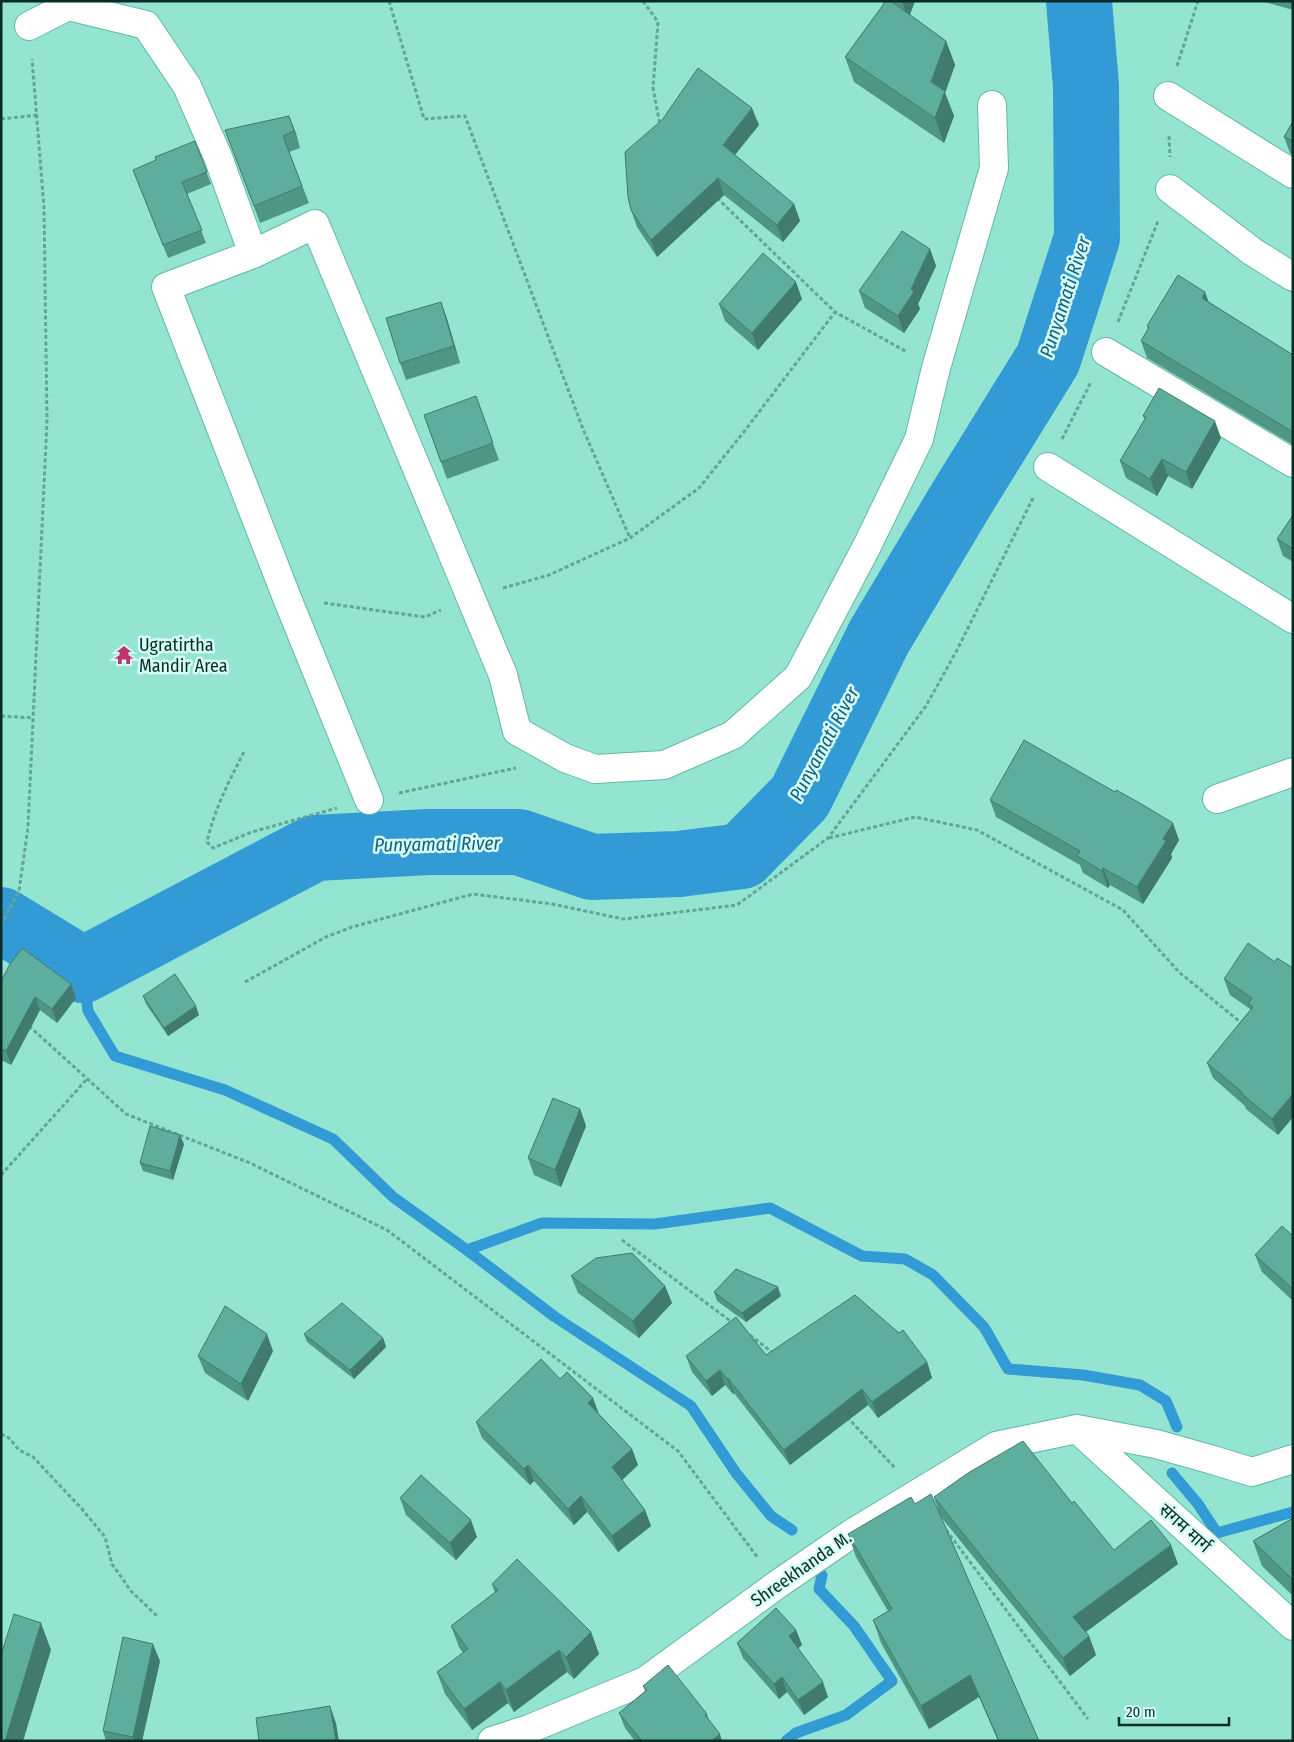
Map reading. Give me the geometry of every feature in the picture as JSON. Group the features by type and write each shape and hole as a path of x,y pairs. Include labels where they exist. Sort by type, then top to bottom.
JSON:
{"street":[{"path":"28,26 68,6 146,26 187,86 218,156 253,254"},
{"path":"1168,96 1293,174"},
{"path":"369,800 287,598 166,287 253,254 315,224 503,675 517,731 565,758 595,769 664,765 733,735 798,677 866,546 919,439 936,368 994,168 992,105"},
{"path":"1170,189 1253,252 1293,277"},
{"path":"1106,352 1293,463"},
{"path":"1048,467 1293,619"},
{"path":"1217,799 1293,772"},
{"name":"Shreekhanda M.","path":"492,1741 528,1735 645,1681 778,1584 851,1534 996,1446 1077,1429 1156,1444 1252,1472 1293,1459"},
{"name":"संगम मार्ग","path":"1077,1429 1293,1626"}],"path":[{"path":"389,1 424,119 465,116 583,429 630,538"},
{"path":"643,1 658,22 653,88 661,131"},
{"path":"1,925 20,892 28,827 47,421 44,207 38,115 28,26"},
{"path":"1,119 38,115"},
{"path":"715,195 835,312 936,368"},
{"path":"287,598 425,617 470,597 549,575 630,538 699,488 835,312"},
{"path":"1,716 33,718"},
{"path":"828,838 914,817 977,830 1123,910 1180,974 1248,1028"},
{"path":"23,1020 126,1114 250,1163 387,1230 678,1452 778,1584"},
{"path":"1,1175 87,1079"},
{"path":"622,1240 741,1329"},
{"path":"748,1334 779,1358"},
{"path":"844,1414 919,1493 1088,1719"},
{"path":"1,1434 9,1438 19,1450 33,1456 82,1508 105,1537 112,1564 131,1591 157,1616"}],"building":[{"path":"886,1 891,1 946,41 931,82 945,91 935,118 845,57"},
{"path":"698,68 752,108 723,145 794,204 777,225 718,178 651,240 631,210 628,197 625,152 662,120"},
{"path":"289,116 294,131 283,136 302,186 254,206 225,130"},
{"path":"1293,121 1293,141 1284,137"},
{"path":"195,141 207,172 182,182 202,230 163,245 133,170 156,160 155,157"},
{"path":"902,231 930,249 911,289 914,292 898,316 859,291"},
{"path":"763,253 796,282 752,333 719,304"},
{"path":"1178,275 1205,292 1202,298 1293,355 1293,432 1141,341 1149,327 1147,326"},
{"path":"441,302 454,346 400,363 386,318"},
{"path":"1159,388 1215,421 1186,472 1162,459 1150,479 1120,461 1146,417 1143,416"},
{"path":"476,396 493,443 441,462 424,415"},
{"path":"1293,515 1293,549 1277,539"},
{"path":"1024,740 1173,823 1163,839 1166,841 1137,887 1103,868 1102,871 1077,856 1080,851 990,800"},
{"path":"1248,943 1275,962 1277,958 1293,968 1293,1094 1272,1119 1207,1063 1253,1007 1248,1004 1252,998 1224,979"},
{"path":"22,948 71,984 52,1009 35,997 6,1051 1,1049 1,981 10,964"},
{"path":"175,974 196,1006 164,1028 143,996"},
{"path":"553,1098 580,1109 555,1170 528,1158"},
{"path":"150,1126 180,1135 170,1171 140,1163"},
{"path":"1282,1226 1293,1236 1293,1289 1255,1255"},
{"path":"632,1253 665,1286 633,1321 571,1276 596,1258"},
{"path":"736,1269 778,1287 742,1313 714,1292"},
{"path":"855,1295 899,1333 903,1330 927,1362 872,1402 862,1389 784,1450 720,1370 706,1381 686,1356 736,1317 766,1355"},
{"path":"342,1303 383,1338 350,1370 304,1334"},
{"path":"225,1306 267,1334 241,1384 198,1356"},
{"path":"541,1359 560,1379 567,1372 593,1398 588,1403 632,1449 612,1467 645,1510 612,1536 581,1496 568,1509 528,1465 524,1469 476,1422"},
{"path":"1023,1441 1072,1503 1074,1501 1114,1550 1151,1520 1171,1545 1073,1617 1089,1636 1063,1658 934,1497 968,1473"},
{"path":"421,1475 471,1520 450,1543 400,1498"},
{"path":"931,1494 1039,1741 999,1741 970,1675 921,1706 873,1620 892,1609 848,1534 911,1497 915,1504"},
{"path":"1293,1518 1293,1580 1253,1541"},
{"path":"517,1559 591,1632 566,1657 559,1650 506,1690 500,1682 464,1709 437,1672 468,1649 451,1626 498,1590 492,1584"},
{"path":"776,1608 796,1630 789,1636 823,1682 798,1700 782,1677 774,1684 737,1643"},
{"path":"14,1614 41,1623 5,1741 1,1741 1,1655"},
{"path":"123,1637 153,1644 133,1737 103,1731"},
{"path":"668,1665 707,1714 705,1715 720,1734 711,1741 642,1741 619,1713 647,1690 643,1686"},
{"path":"330,1706 336,1741 259,1741 256,1718"}],"waterway":[{"name":"Punyamati River","path":"1,920 83,970 315,848 428,842 519,842 592,867 679,864 742,856 800,797 879,637 1048,359 1087,238 1086,86 1079,1"},
{"path":"83,970 88,1011 115,1056 225,1090 333,1139 393,1197 555,1317 691,1406 736,1473 771,1516 792,1530"},
{"path":"467,1250 542,1223 655,1224 770,1208 862,1256 905,1259 933,1275 984,1327 1008,1369 1083,1375 1140,1385 1166,1401 1177,1427"},
{"path":"1172,1473 1198,1504 1217,1533 1293,1512"},
{"path":"786,1741 796,1733 846,1715 892,1681 854,1626 819,1589 822,1575"}],"place":[{"name":"Ugratirtha Mandir Area","path":"124,655"}]}
